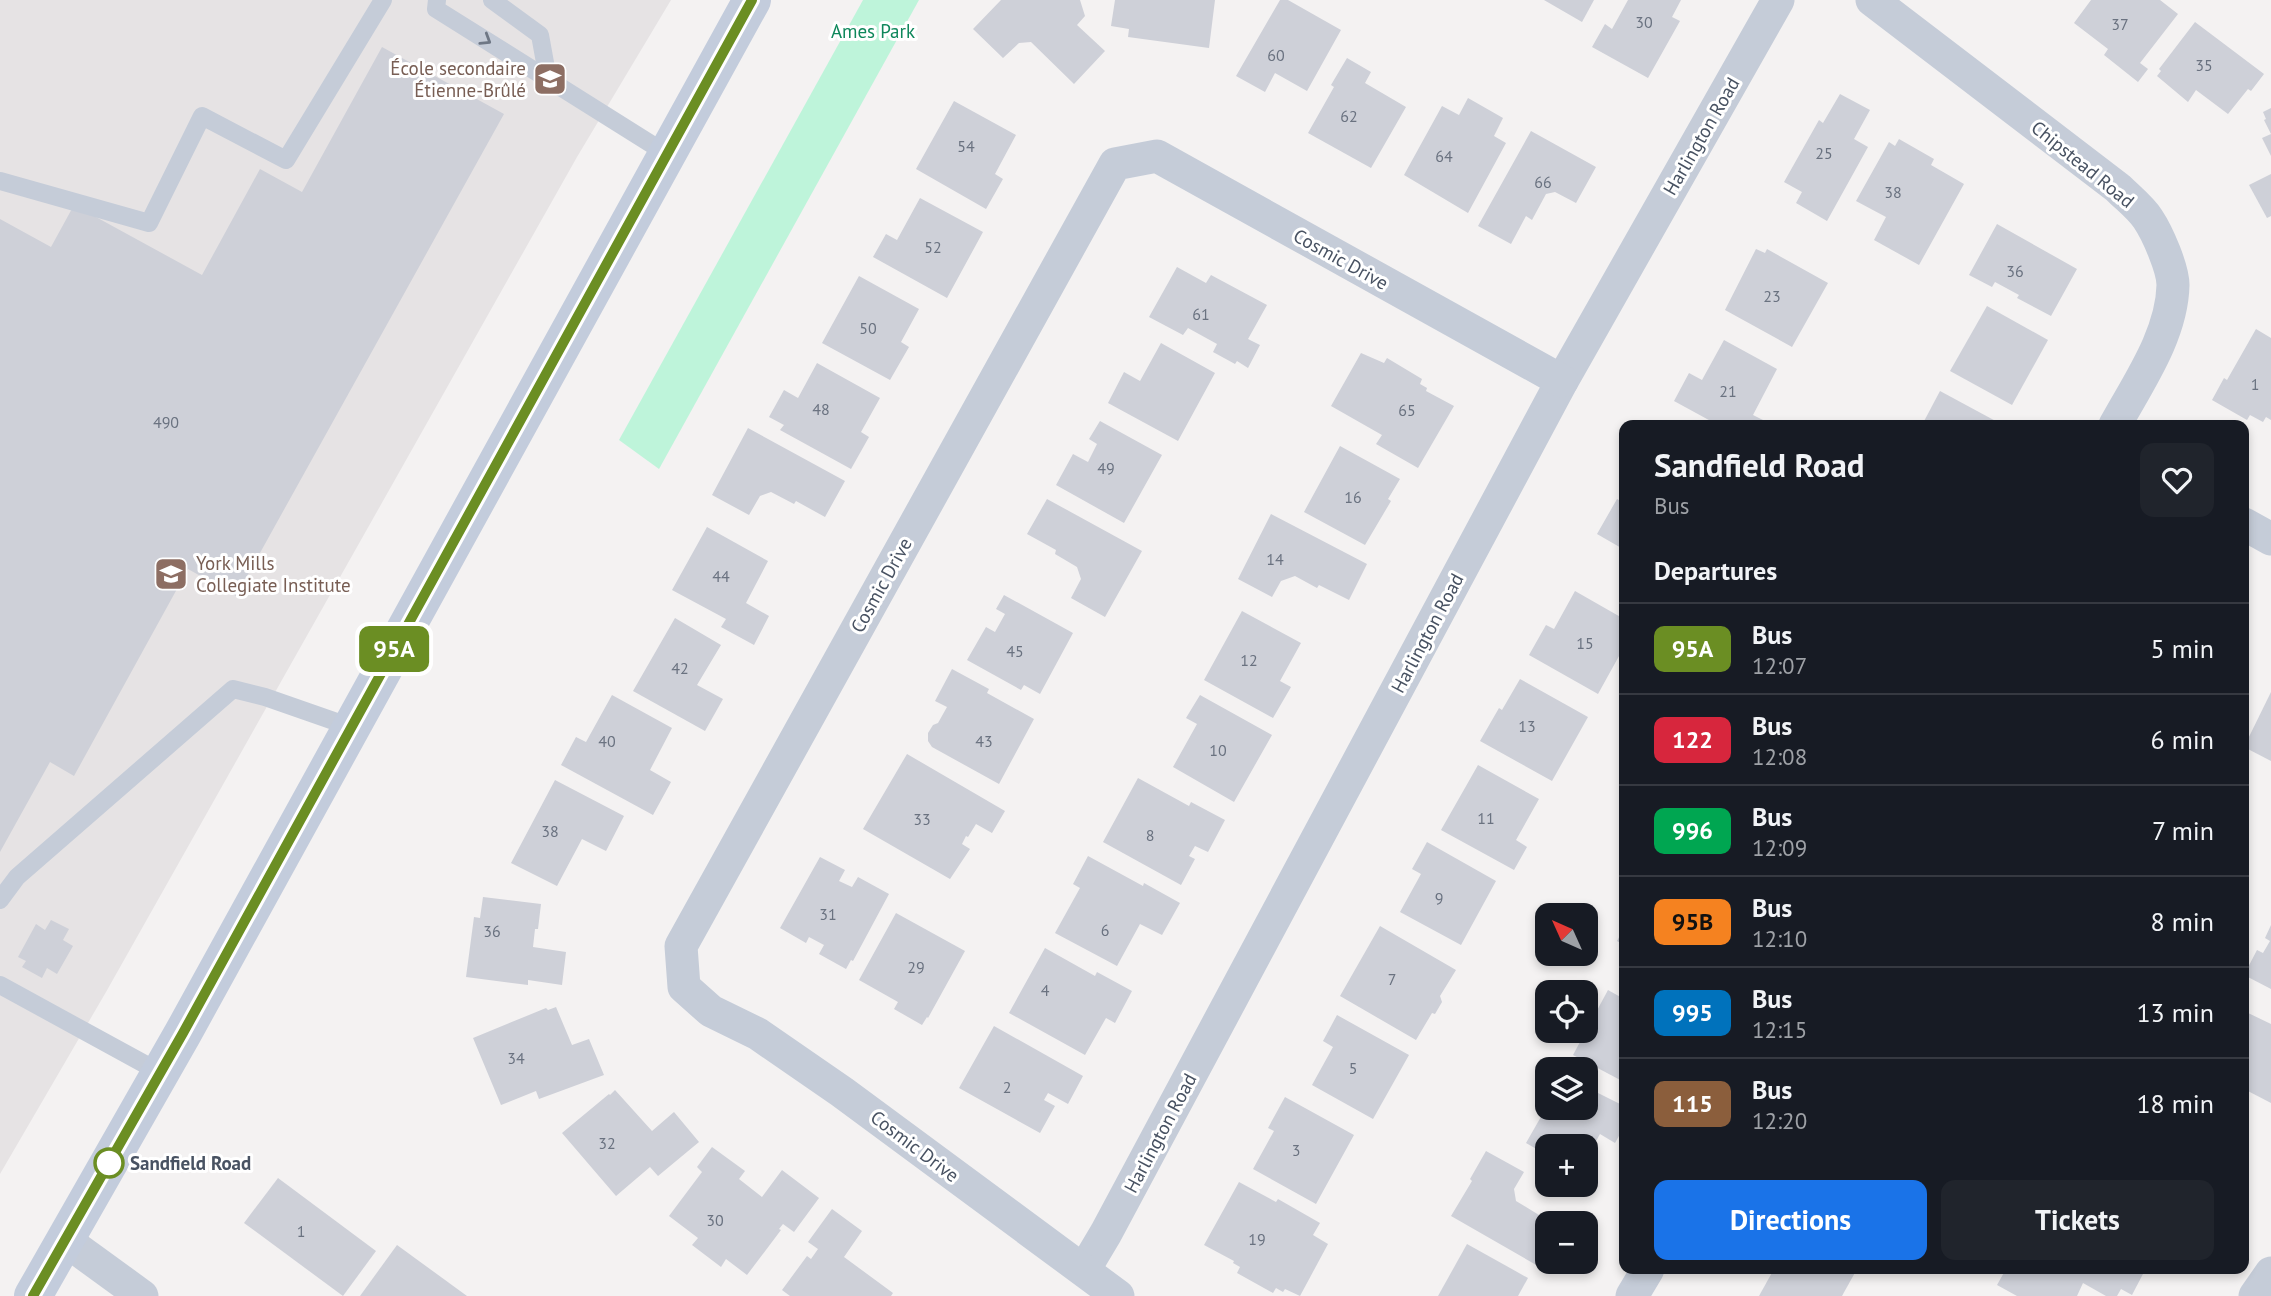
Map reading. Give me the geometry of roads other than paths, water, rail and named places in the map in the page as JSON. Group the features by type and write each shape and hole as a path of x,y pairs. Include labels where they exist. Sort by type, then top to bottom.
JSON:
{"main road":[{"path":"33,1296 160,1073 752,0"}],"street":[{"name":"Harlington Road","path":"1084,1270 1107,1233 1562,381 1778,0"},
{"name":"Chipstead Road","path":"1872,0 2118,188 2148,219 2162,249 2173,283 2168,317 2153,354 2118,420"},
{"name":"Cosmic Drive","path":"1118,1296 842,1092 758,1034 711,1011 684,987 681,946 1115,164 1157,156 1562,381"},
{"path":"2249,527 2271,539"},
{"path":"65,1240 142,1296"},
{"path":"2255,1296 2271,1273"},
{"path":"1632,1296 1645,1274"}],"lane":[{"path":"0,181 149,223 202,116 286,160 383,0"},
{"path":"437,0 436,9 667,154"},
{"path":"492,0 540,35 548,79"},
{"path":"0,900 17,877 233,689 265,697 351,727"},
{"path":"0,985 160,1073"}],"place":[{"name":"École secondaire Étienne-Brûlé","path":"550,79"},
{"name":"York Mills Collegiate Institute","path":"171,574"},
{"name":"Sandfield Road","path":"109,1163"}],"park label":[{"name":"Ames Park","path":"873,31"}]}
